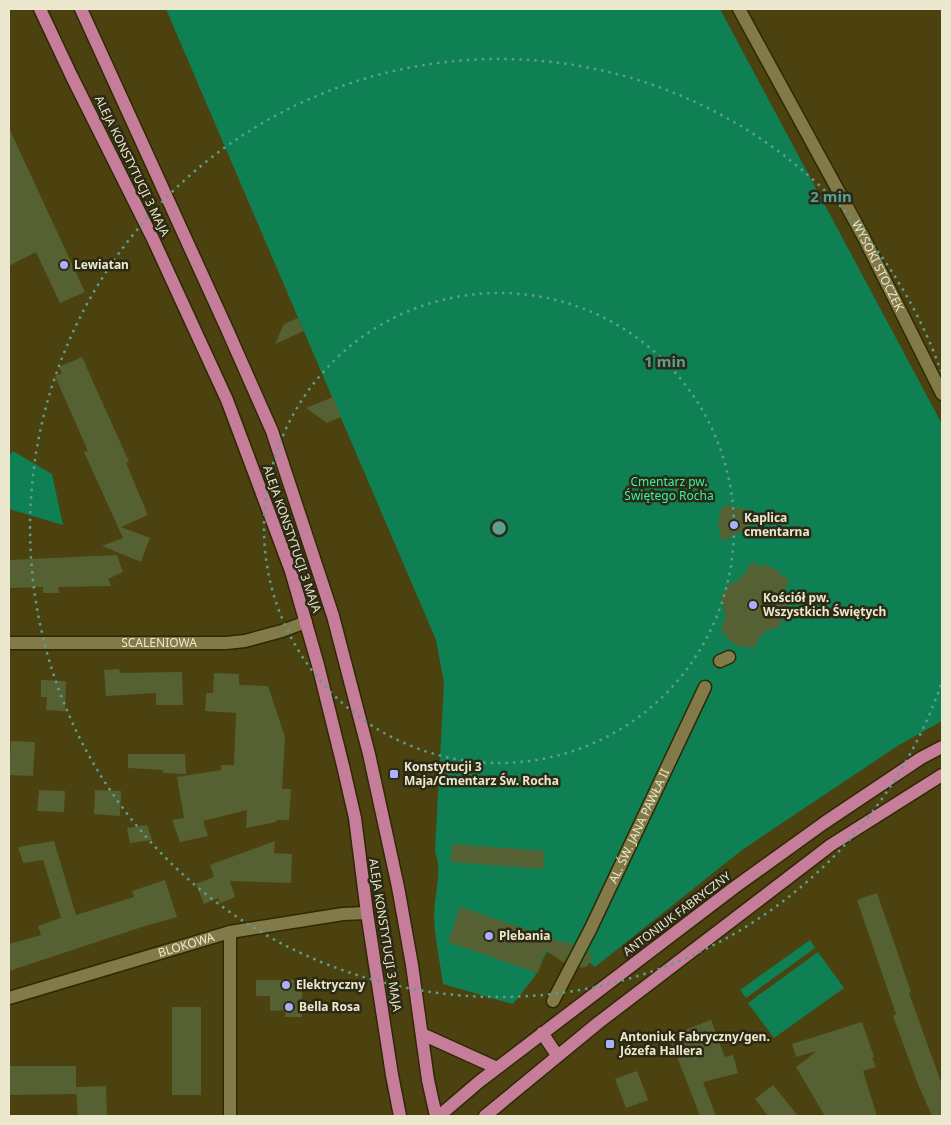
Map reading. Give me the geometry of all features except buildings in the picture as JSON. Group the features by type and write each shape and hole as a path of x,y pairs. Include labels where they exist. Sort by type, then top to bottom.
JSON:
{"main road":[{"name":"ALEJA KONSTYTUCJI 3 MAJA","path":"40,9 153,239 227,400 291,571 326,694 355,818 367,913 400,1116"},
{"name":"ALEJA KONSTYTUCJI 3 MAJA","path":"81,9 272,431 333,616 366,744 405,923 428,1080 438,1116"},
{"name":"ANTONIUK FABRYCZNY","path":"438,1116 542,1033 735,887 807,835 922,758 942,747"},
{"path":"485,1116 606,1017 831,845 942,775"},
{"path":"542,1033 558,1055"},
{"path":"422,1034 497,1068"}],"street":[{"name":"WYSOKI STOCZEK","path":"739,9 863,236 942,394"},
{"name":"SCALENIOWA","path":"9,643 245,642 306,622"},
{"name":"AL. ŚW. JANA PAWŁA II","path":"553,1001 705,687"},
{"name":"BLOKOWA","path":"9,998 230,932 343,914 367,913"},
{"path":"230,932 230,1116"}],"green space":[{"name":"Cmentarz pw. Świętego Rocha","path":"166,9 720,9 942,424 942,721 899,745 742,850 595,967 590,963 586,965 581,964 579,967 566,961 568,958 548,949 535,976 513,1004 443,984 434,917 438,875 435,851 444,683 436,640"},
{"path":"13,451 52,474 63,525 9,509 9,456"},
{"path":"810,940 815,948 746,998 740,990"},
{"path":"818,952 844,988 774,1038 748,1003"}],"place":[{"name":"Lewiatan","path":"64,265"},
{"name":"Kaplica cmentarna","path":"734,525"},
{"name":"Kościół pw. Wszystkich Świętych","path":"753,605"},
{"name":"Konstytucji 3 Maja/Cmentarz Św. Rocha","path":"394,774"},
{"name":"Plebania","path":"489,936"},
{"name":"Elektryczny","path":"286,985"},
{"name":"Bella Rosa","path":"289,1007"},
{"name":"Antoniuk Fabryczny/gen. Józefa Hallera","path":"610,1044"}]}
